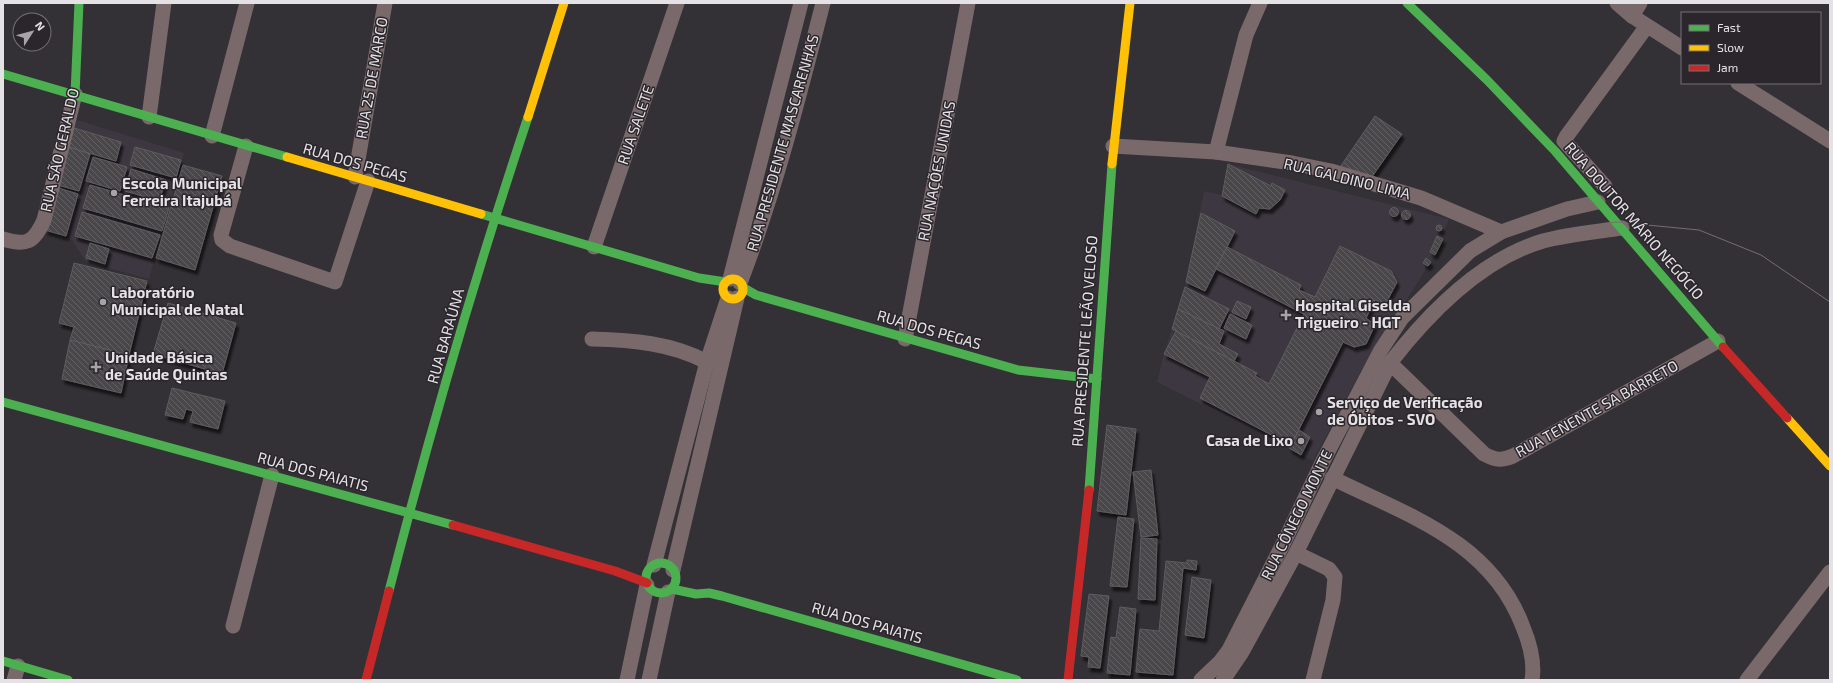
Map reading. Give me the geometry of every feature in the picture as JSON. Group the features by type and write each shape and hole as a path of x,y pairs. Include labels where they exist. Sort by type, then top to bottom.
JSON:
{"main road":[{"name":"RUA SÃO GERALDO","path":"75,94 79,3"},
{"name":"RUA BARAÚNA","path":"366,680 409,512 494,219 558,26 564,3"},
{"name":"RUA PRESIDENTE LEÃO VELOSO","path":"1068,680 1084,539 1113,146 1130,3"},
{"name":"RUA DOUTOR MÁRIO NEGÓCIO","path":"1407,3 1487,80 1539,134 1830,466"},
{"name":"RUA DOS PEGAS","path":"3,74 733,289 1018,370 1097,379"},
{"name":"RUA DOS PAIATIS","path":"3,402 409,512 615,571 647,584"},
{"path":"674,572 676,579 670,590 656,593 651,590 647,584 646,574 652,566 664,564 674,572 687,579"},
{"name":"RUA DOS PAIATIS","path":"615,571 652,566"},
{"name":"RUA DOS PAIATIS","path":"698,585 709,593"},
{"name":"RUA DOS PAIATIS","path":"670,590 696,594 709,593 1018,680"},
{"path":"3,661 68,680"}],"street":[{"path":"149,117 164,3"},
{"path":"212,136 247,3"},
{"name":"RUA 25 DE MARCO","path":"246,146 221,235 222,240 230,246 335,282 361,179 385,3"},
{"name":"RUA SALETE","path":"594,247 678,3"},
{"name":"RUA PRESIDENTE MASCARENHAS","path":"674,572 733,289 801,3"},
{"name":"RUA PRESIDENTE MASCARENHAS","path":"652,566 707,362 733,289 754,246 794,112 823,3"},
{"name":"RUA NAÇÕES UNIDAS","path":"905,338 968,3"},
{"path":"1216,152 1246,35 1260,3"},
{"path":"1618,3 1636,9 1647,26 1681,47"},
{"path":"1605,186 1564,141 1647,26"},
{"path":"1740,84 1830,141"},
{"name":"RUA SÃO GERALDO","path":"3,239 25,243 33,239 39,231 44,220 75,94"},
{"name":"RUA GALDINO LIMA","path":"1113,146 1216,152 1292,163 1331,171 1421,198 1501,232"},
{"name":"RUA CÔNEGO MONTE","path":"1201,680 1220,662 1229,650 1323,461 1390,336 1402,318 1440,278 1470,251 1501,232 1560,211 1598,202"},
{"name":"RUA CÔNEGO MONTE","path":"1223,680 1242,652 1296,553 1390,363 1422,324 1454,293 1506,258 1542,242 1576,234 1622,228"},
{"path":"592,339 651,343 691,353 707,362"},
{"name":"RUA TENENTE SA BARRETO","path":"1390,363 1484,454 1492,458 1502,460 1513,456 1718,340"},
{"path":"233,626 272,475"},
{"path":"1332,478 1440,530 1467,549 1497,578 1520,617 1532,656 1532,680"},
{"path":"1296,553 1329,569 1335,578 1333,600 1314,680"},
{"path":"1747,680 1830,572"},
{"path":"627,680 647,584"},
{"path":"650,680 670,590"},
{"path":"14,680 18,666"}],"shaded area":[{"name":"Escola Municipal Ferreira Itajubá","path":"77,120 184,153 149,279 86,262 72,240 43,233"},
{"name":"Hospital Giselda Trigueiro - HGT","path":"1228,164 1449,219 1435,255 1360,373 1313,461 1157,382 1186,282 1204,191 1222,195"}],"building":[{"path":"1375,116 1402,134 1369,181 1338,170"},
{"path":"74,128 121,142 116,161 69,147"},
{"path":"69,147 90,154 79,191 58,185"},
{"path":"135,147 181,160 176,178 130,165"},
{"path":"93,157 127,167 120,191 86,181"},
{"path":"1228,164 1271,186 1272,183 1285,190 1280,200 1270,209 1259,208 1256,214 1222,196"},
{"path":"183,165 222,176 195,270 156,258"},
{"path":"131,169 166,180 159,201 125,191"},
{"path":"90,185 169,208 162,231 83,208"},
{"path":"58,188 78,194 66,236 45,230"},
{"path":"1392,208 1396,208 1398,212 1396,216 1392,216 1390,214 1390,210"},
{"path":"1404,211 1408,211 1410,215 1408,219 1404,219 1402,217 1402,213"},
{"path":"82,212 160,235 152,258 75,236"},
{"path":"1201,213 1235,231 1205,291 1186,282"},
{"path":"1439,225 1442,228 1439,231 1436,228"},
{"path":"1437,236 1443,239 1435,255 1430,252"},
{"path":"90,243 109,249 105,264 86,258"},
{"path":"1340,246 1391,271 1397,282 1385,305 1375,300 1366,318 1375,325 1366,344 1354,347 1343,342 1291,445 1200,398 1210,377 1164,354 1176,331 1257,373 1255,376 1269,384 1304,314 1216,269 1227,247 1301,285 1299,290 1315,297"},
{"path":"1426,258 1431,262 1428,266 1423,263"},
{"name":"Laboratório Municipal de Natal","path":"74,263 147,281 129,355 70,340 74,327 59,323"},
{"path":"1185,287 1229,309 1219,329 1178,309"},
{"path":"1237,301 1251,307 1246,319 1232,312"},
{"path":"168,303 236,323 222,374 153,354"},
{"path":"1178,309 1224,331 1219,344 1238,354 1234,361 1172,329"},
{"path":"1230,314 1252,325 1246,339 1224,328"},
{"name":"Unidade Básica de Saúde Quintas","path":"70,340 129,355 121,393 62,379"},
{"path":"172,388 225,401 218,429 190,422 193,411 186,409 183,419 165,415"},
{"path":"1107,425 1136,429 1126,515 1097,511"},
{"name":"Casa de Lixo","path":"1299,430 1310,437 1301,455 1289,448"},
{"path":"1151,470 1158,535 1141,537 1133,472"},
{"path":"1118,517 1134,519 1127,587 1110,586"},
{"path":"1141,538 1157,539 1155,600 1138,599"},
{"path":"1187,560 1197,561 1196,570 1183,568 1173,675 1136,672 1140,629 1159,631 1166,561 1187,563"},
{"path":"1192,577 1211,580 1204,638 1185,635"},
{"path":"1089,594 1109,596 1100,668 1088,667 1089,657 1081,656"},
{"path":"1120,607 1136,609 1130,675 1107,673 1111,637 1116,638"}],"tram line":[{"path":"1212,680 1233,659 1312,510 1383,365 1396,346 1454,288 1514,246 1552,233 1616,222 1699,230 1761,255 1830,302"}],"traffic: fast":[{"path":"75,94 79,3"},
{"path":"1407,3 1487,80 1555,151 1723,347"},
{"path":"3,74 287,157"},
{"path":"389,591 454,352 528,117"},
{"path":"1089,490 1112,164"},
{"path":"481,214 699,278 726,282"},
{"path":"742,287 756,295 1018,370 1097,379"},
{"path":"3,402 453,525"},
{"path":"661,563 672,567 676,578 672,589 661,593 650,589 646,578 650,567 661,563"},
{"path":"672,589 696,594 709,593 722,596 1017,680"},
{"path":"3,661 68,680"}],"traffic: slow":[{"path":"528,117 564,3"},
{"path":"1112,164 1130,3"},
{"path":"287,157 481,214"},
{"path":"733,279 740,282 743,289 740,296 733,299 726,296 723,289 726,282 733,279"},
{"path":"1787,418 1830,466"}],"traffic: jam":[{"path":"1723,347 1787,418"},
{"path":"1068,680 1089,490"},
{"path":"453,525 615,571 647,583"},
{"path":"366,680 389,591"}],"place":[{"name":"Escola Municipal Ferreira Itajubá","path":"114,193"},
{"name":"Laboratório Municipal de Natal","path":"103,302"},
{"name":"Hospital Giselda Trigueiro - HGT","path":"1286,315"},
{"name":"Unidade Básica de Saúde Quintas","path":"96,367"},
{"name":"Serviço de Verificação de Óbitos - SVO","path":"1319,412"},
{"name":"Casa de Lixo","path":"1301,441"}]}
